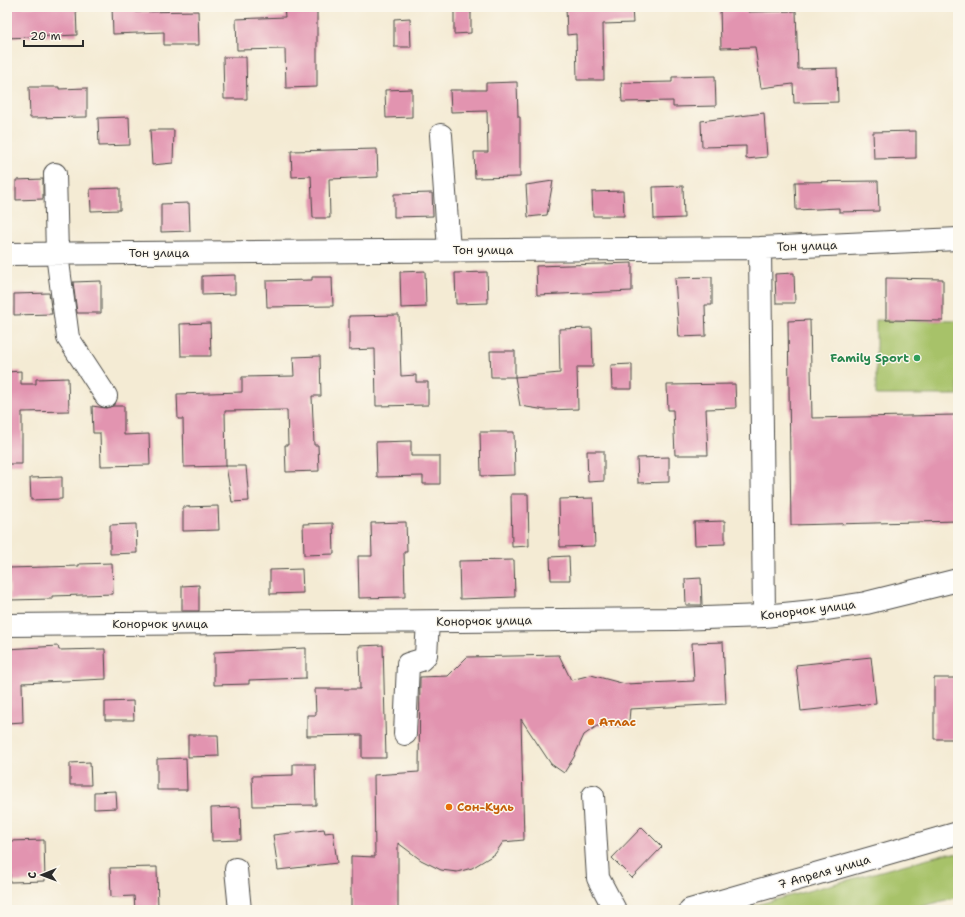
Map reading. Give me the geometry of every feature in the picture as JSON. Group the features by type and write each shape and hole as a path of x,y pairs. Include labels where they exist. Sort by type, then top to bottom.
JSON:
{"street":[{"path":"441,135 449,250"},
{"path":"55,174 57,254 68,338 106,396"},
{"name":"Тон улица","path":"7,254 760,248 958,240"},
{"path":"760,248 764,616"},
{"name":"Конорчок улица","path":"7,625 428,622 675,619 764,616 866,603 958,580"},
{"path":"405,734 408,664 420,660 426,655 428,622"},
{"path":"593,796 598,878 615,910"},
{"name":"7 Апреля улица","path":"690,910 958,833"},
{"path":"236,869 240,910"}],"green space":[{"name":"Family Sport","path":"876,320 958,321 958,395 876,395"},
{"path":"947,853 958,854 958,897 908,910 738,910"}],"building":[{"path":"7,7 76,7 77,35 7,38"},
{"path":"112,7 136,7 136,12 198,11 199,45 164,45 164,32 113,34"},
{"path":"284,7 317,7 317,87 286,88 285,49 237,50 236,19 285,17"},
{"path":"454,7 471,7 471,33 454,34"},
{"path":"566,7 632,7 633,23 603,24 604,80 577,80 576,34 567,35"},
{"path":"720,7 748,7 748,12 796,11 798,69 837,68 838,102 794,103 793,84 761,88 755,47 721,48"},
{"path":"410,18 411,47 394,47 394,19"},
{"path":"223,57 246,57 247,99 224,99"},
{"path":"715,76 716,106 673,107 673,101 622,102 621,83 672,82 672,77"},
{"path":"517,82 518,117 520,117 520,177 475,178 474,152 488,152 487,111 451,112 450,90 486,90 486,83"},
{"path":"29,87 59,87 59,89 87,88 87,117 30,118"},
{"path":"412,89 412,117 386,118 385,90"},
{"path":"764,113 767,157 746,159 746,146 702,147 701,121"},
{"path":"129,117 130,145 99,146 98,118"},
{"path":"150,130 174,130 173,163 152,165"},
{"path":"916,131 916,158 874,159 873,132"},
{"path":"377,149 378,177 329,179 330,218 313,218 311,176 292,177 291,151"},
{"path":"43,179 43,199 16,200 16,180"},
{"path":"553,181 547,215 528,217 526,185"},
{"path":"878,181 879,211 839,212 839,208 796,210 795,182"},
{"path":"683,186 684,218 654,219 653,187"},
{"path":"120,188 120,210 91,211 90,189"},
{"path":"623,191 624,216 593,216 592,192"},
{"path":"432,193 433,216 394,217 394,194"},
{"path":"189,203 190,231 161,232 161,204"},
{"path":"632,263 632,291 537,295 536,266"},
{"path":"425,271 426,307 401,308 400,272"},
{"path":"487,272 488,303 456,304 455,273"},
{"path":"794,273 795,303 776,303 775,274"},
{"path":"235,275 235,294 202,295 202,276"},
{"path":"312,277 332,277 333,306 267,307 266,281 312,280"},
{"path":"712,277 712,305 705,305 706,336 679,337 675,278"},
{"path":"886,278 943,279 943,321 886,320"},
{"path":"101,281 101,313 77,313 73,282"},
{"path":"49,293 52,314 14,315 14,294"},
{"path":"399,315 401,376 416,375 416,382 428,382 428,405 376,406 375,349 349,350 349,316"},
{"path":"810,320 812,418 955,415 955,422 958,422 958,521 791,525 788,321"},
{"path":"210,323 211,356 181,356 180,324"},
{"path":"592,328 593,367 577,367 578,409 546,410 520,406 515,377 560,373 559,329"},
{"path":"490,351 515,351 515,377 491,377"},
{"path":"320,356 321,396 312,396 314,445 318,445 319,471 286,472 285,445 288,445 287,410 225,411 226,466 184,467 183,419 178,419 177,394 242,392 242,377 294,376 293,357"},
{"path":"632,364 632,389 612,389 611,365"},
{"path":"21,371 21,384 36,384 36,379 68,378 69,411 22,412 22,464 7,464 7,372"},
{"path":"735,384 736,408 706,409 708,455 675,455 673,410 668,410 667,385"},
{"path":"92,406 106,408 113,406 124,406 124,435 149,434 150,465 101,466 100,433 93,433"},
{"path":"480,432 514,432 515,475 481,476"},
{"path":"411,441 411,456 440,456 440,484 423,484 423,476 377,477 376,442"},
{"path":"587,451 604,451 604,481 588,482"},
{"path":"669,457 669,482 638,483 637,458"},
{"path":"226,466 246,466 249,501 232,502"},
{"path":"62,477 62,499 31,500 30,478"},
{"path":"511,494 528,494 529,546 512,547"},
{"path":"593,498 595,546 560,547 559,499"},
{"path":"218,506 219,530 183,531 183,507"},
{"path":"725,521 725,544 695,545 694,522"},
{"path":"406,522 407,552 404,552 405,597 359,598 358,556 372,556 371,523"},
{"path":"333,523 334,554 304,555 303,524"},
{"path":"136,524 137,553 110,554 110,525"},
{"path":"569,556 570,580 551,580 550,557"},
{"path":"514,560 515,597 460,599 459,561"},
{"path":"112,563 113,594 52,596 52,599 10,600 9,568 79,566 79,564"},
{"path":"302,569 303,593 270,594 270,570"},
{"path":"701,578 702,605 686,605 685,579"},
{"path":"199,585 199,611 182,611 182,586"},
{"path":"723,642 726,704 630,709 629,721 624,726 597,726 584,735 574,757 564,773 551,764 521,719 524,840 503,842 495,854 472,868 457,872 441,870 421,860 398,843 398,910 351,910 351,856 375,857 374,775 419,772 420,677 448,676 467,657 559,655 571,680 591,675 625,684 694,681 692,643"},
{"path":"383,645 386,758 362,758 362,735 307,736 307,715 316,715 315,689 360,689 359,646"},
{"path":"58,646 59,650 105,649 106,679 22,683 23,722 7,723 7,649"},
{"path":"306,648 306,678 249,680 249,684 214,685 214,652"},
{"path":"871,657 876,703 801,711 796,665"},
{"path":"934,678 958,678 958,739 934,739"},
{"path":"133,701 134,720 105,720 105,702"},
{"path":"188,735 218,735 219,756 188,757"},
{"path":"186,758 187,790 157,790 157,759"},
{"path":"90,762 91,785 70,785 70,763"},
{"path":"293,764 315,764 316,805 253,806 252,776 293,775"},
{"path":"116,791 117,808 94,809 94,792"},
{"path":"240,807 241,840 212,841 211,808"},
{"path":"642,827 662,847 632,878 612,858"},
{"path":"324,829 325,833 333,832 337,863 278,870 273,835"},
{"path":"44,840 45,881 10,882 9,841"},
{"path":"157,867 158,910 135,910 134,896 111,897 110,868"}],"place":[{"name":"Family Sport","path":"917,358"},
{"name":"Атлас","path":"591,722"},
{"name":"Сон-Куль","path":"449,807"}]}
